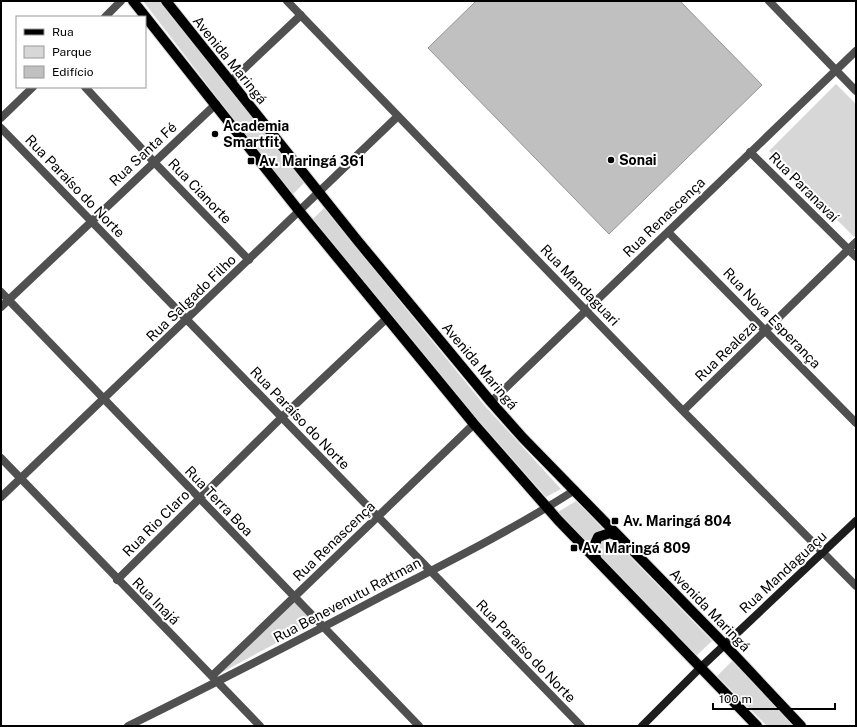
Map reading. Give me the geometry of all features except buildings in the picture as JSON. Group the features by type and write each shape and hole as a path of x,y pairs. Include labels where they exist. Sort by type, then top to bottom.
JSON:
{"main road":[{"path":"133,1 145,16"},
{"name":"Avenida Maringá","path":"166,1 319,193 491,402 523,438 725,645 801,726"},
{"path":"146,17 386,319 474,424 547,508 757,726"},
{"path":"597,560 593,548 598,537 610,533 621,538"}],"street":[{"path":"106,16 121,1"},
{"name":"Rua Mandaguari","path":"287,1 683,411 856,586"},
{"path":"769,1 856,91"},
{"path":"230,82 301,15"},
{"name":"Rua Renascença","path":"491,402 586,309 856,52"},
{"path":"1,118 32,88"},
{"name":"Rua Cianorte","path":"86,88 153,162 249,260"},
{"name":"Rua Santa Fé","path":"1,307 216,104"},
{"name":"Rua Salgado Filho","path":"1,497 188,320 398,116"},
{"name":"Rua Paraíso do Norte","path":"1,128 581,726"},
{"name":"Rua Paranavaí","path":"750,152 856,257"},
{"name":"Rua Nova Esperança","path":"668,232 856,423"},
{"name":"Rua Realeza","path":"683,411 856,242"},
{"name":"Rua Terra Boa","path":"1,292 419,726"},
{"name":"Rua Rio Claro","path":"118,580 281,418 386,319"},
{"name":"Rua Renascença","path":"215,679 294,597 474,424"},
{"name":"Rua Inajá","path":"1,458 260,726"},
{"name":"Rua Benevenutu Rattman","path":"128,726 215,679 323,627 430,571 547,508 575,490"},
{"name":"Rua Mandaguaçu","path":"642,726 700,668 856,520"}],"green space":[{"path":"143,1 160,1 305,182 292,195"},
{"path":"836,84 856,104 856,235 854,237 769,151"},
{"path":"324,208 485,406 561,489 546,497 473,414 313,219"},
{"path":"576,501 712,641 696,656 558,512"},
{"path":"292,600 314,623 215,676"},
{"path":"732,661 794,726 767,726 717,676"}],"place":[{"name":"Academia Smartfit","path":"215,134"},
{"name":"Sonai","path":"611,160"},
{"name":"Av. Maringá 361","path":"251,161"},
{"name":"Av. Maringá 804","path":"615,521"},
{"name":"Av. Maringá 809","path":"574,548"}]}
